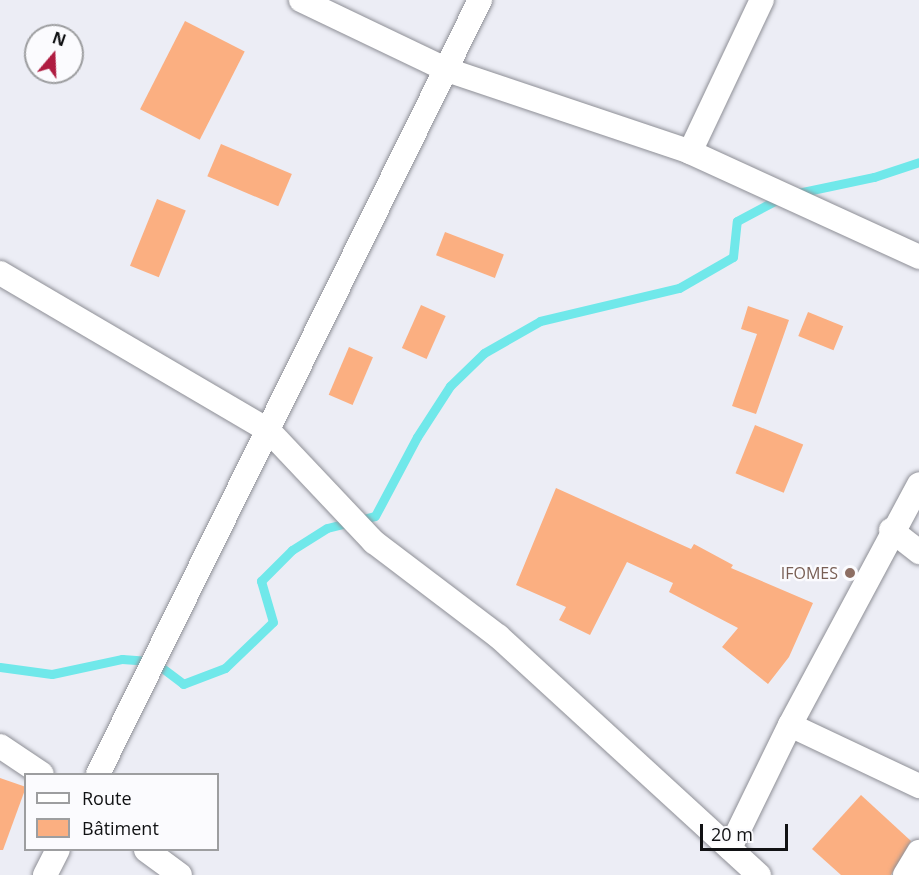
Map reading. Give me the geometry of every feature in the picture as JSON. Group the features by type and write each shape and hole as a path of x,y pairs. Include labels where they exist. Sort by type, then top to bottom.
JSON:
{"street":[{"path":"301,0 447,70 690,152 919,258"},
{"path":"98,773 480,0"},
{"path":"690,152 762,0"},
{"path":"0,273 269,430 374,542 498,636 759,875"},
{"path":"730,848 790,725 891,530 919,484"},
{"path":"891,530 919,552"},
{"path":"790,725 919,786"},
{"path":"0,746 40,773"},
{"path":"45,875 57,851"},
{"path":"149,851 180,875"},
{"path":"905,875 919,852"}],"building":[{"path":"185,21 245,51 200,140 140,109"},
{"path":"221,144 292,174 278,206 207,176"},
{"path":"157,199 186,211 159,277 130,266"},
{"path":"445,232 504,255 495,278 436,255"},
{"path":"421,305 446,316 427,359 402,348"},
{"path":"748,306 789,320 756,414 732,406 757,334 741,329"},
{"path":"808,312 843,326 833,350 798,336"},
{"path":"349,347 373,357 353,405 329,395"},
{"path":"755,425 803,444 784,493 736,473"},
{"path":"556,488 691,549 694,544 733,565 731,568 813,603 789,657 768,684 722,647 738,628 669,592 673,583 627,562 590,635 559,620 566,607 516,585"},
{"path":"0,778 24,786 24,792 3,850 0,850"},
{"path":"861,795 911,841 891,875 841,875 812,849"}],"waterway":[{"path":"793,194 874,177 919,162"},
{"path":"0,667 52,674 122,659 153,661 183,684 225,668 273,622 261,581 292,550 327,528 375,516 417,437 450,386 484,353 540,321 679,288 733,257 737,221 780,198"}],"place":[{"name":"IFOMES","path":"850,573"}]}
